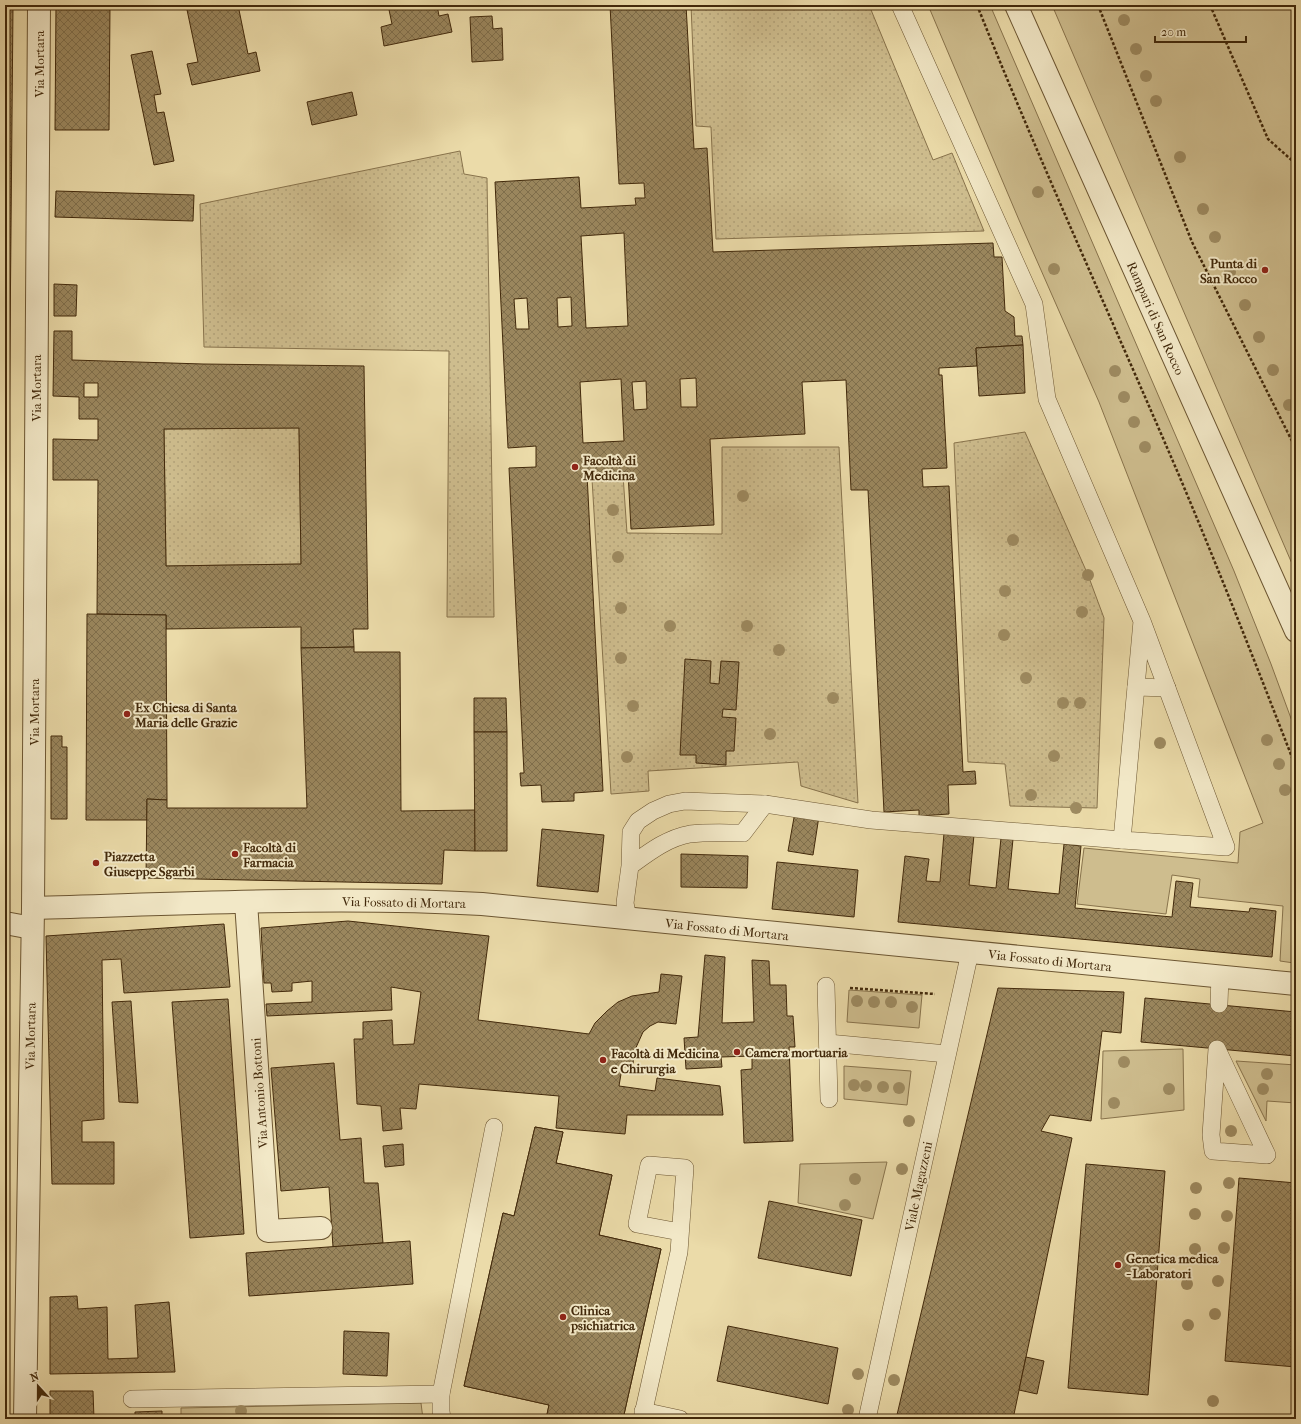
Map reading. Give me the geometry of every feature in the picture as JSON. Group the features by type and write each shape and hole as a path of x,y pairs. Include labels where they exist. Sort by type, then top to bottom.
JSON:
{"street":[{"name":"Via Mortara","path":"25,1419 32,918 39,5"},
{"name":"Rampari di San Rocco","path":"1016,5 1296,631"},
{"name":"Via Fossato di Mortara","path":"32,918 169,904 352,900 482,904 1220,976 1292,981"},
{"name":"Via Antonio Bottoni","path":"246,902 268,1231 321,1228"},
{"path":"5,924 32,918"}],"lane":[{"path":"628,919 626,903 630,866 631,832 638,821 653,811 670,804 685,801 765,804 872,820 1226,847 1142,621 1047,399 1034,304 900,5"},
{"path":"1122,840 1142,621"},
{"path":"1136,688 1167,688"},
{"path":"630,866 668,841 688,835 715,832 743,833 765,804"},
{"name":"Viale Magazzeni","path":"867,1419 970,952"},
{"path":"1219,1004 1220,976"},
{"path":"826,986 829,1099"},
{"path":"828,1043 947,1054"},
{"path":"1217,1048 1267,1154 1213,1151 1211,1135 1217,1048"},
{"path":"442,1419 441,1394 494,1127"},
{"path":"680,1232 679,1252 643,1415 680,1419"},
{"path":"132,1399 441,1394"}],"path":[{"path":"977,5 1008,84 1179,475 1249,646 1295,765 1296,774"},
{"path":"1098,5 1192,242 1296,449"},
{"path":"1210,5 1268,139 1296,164"},
{"path":"826,986 960,996"}],"shaded area":[{"path":"691,5 869,5 933,160 952,153 984,231 716,239 711,127 696,126"},
{"path":"928,5 990,5 1234,571 1271,664 1296,732 1296,959 1294,963 1280,961 1283,906 1198,897 1200,879 1172,875 1166,914 1077,904 1084,848 1238,863 1240,832 1263,823 1099,402 1019,220"},
{"path":"1052,5 1296,5 1296,573"},
{"path":"460,151 464,174 487,178 494,617 447,617 449,351 204,347 200,204"},
{"path":"299,428 301,564 166,566 164,429"},
{"path":"1025,432 1088,575 1104,618 1097,808 1010,806 1005,764 968,762 954,443"},
{"path":"722,447 839,447 858,803 801,786 798,762 648,771 649,791 611,794 592,479 623,475 627,533 722,534"},
{"path":"849,990 922,995 919,1028 847,1022"},
{"path":"1183,1049 1184,1110 1101,1119 1103,1051"},
{"path":"1236,1061 1296,1065 1296,1103 1267,1101 1266,1121"},
{"path":"844,1066 911,1071 907,1105 844,1099"},
{"path":"887,1162 873,1219 798,1203 800,1164"},
{"path":"421,1403 423,1419 181,1419 181,1408"}],"building":[{"path":"5,5 13,5 9,456 5,456"},
{"path":"56,5 110,5 109,130 55,130"},
{"path":"186,5 238,5 248,54 256,52 260,71 192,85 187,64 198,62"},
{"path":"388,5 437,5 439,16 448,14 452,32 384,46 381,27 392,24"},
{"path":"610,5 686,5 694,149 707,148 713,252 993,243 994,257 1002,257 1005,311 1014,317 1015,336 1022,336 1023,345 976,348 977,366 939,368 939,375 942,375 947,468 922,469 923,487 949,486 963,772 975,771 976,784 948,785 949,814 919,816 919,810 884,812 868,490 851,490 846,380 802,382 805,434 710,439 714,525 631,529 628,472 587,474 603,791 574,793 574,801 542,802 541,785 521,786 520,773 524,773 509,468 536,467 536,446 508,448 495,182 579,177 581,208 636,205 635,198 645,198 644,183 619,184","holes":["624,233 628,326 586,328 581,236","571,297 572,326 558,327 557,298","527,298 529,329 516,329 514,299","696,378 697,407 681,407 680,379","621,379 624,441 583,443 580,382","646,381 647,409 634,410 632,382"]},
{"path":"492,16 493,29 502,28 503,60 472,62 470,17"},
{"path":"152,51 161,94 154,95 157,113 164,112 174,161 154,165 131,55"},
{"path":"352,92 357,115 312,125 307,102"},
{"path":"56,191 194,195 193,221 55,217"},
{"path":"54,284 77,285 76,316 54,316"},
{"path":"54,331 72,331 72,360 203,364 364,366 368,629 353,629 354,647 301,648 301,627 166,629 166,615 97,614 98,480 53,480 53,439 98,440 98,419 79,419 79,397 53,396","holes":["84,383 98,383 98,397 84,397","299,428 301,564 166,566 164,429"]},
{"path":"1023,345 1025,393 979,396 976,348"},
{"path":"5,480 9,481 7,675 8,896 5,896"},
{"name":"Ex Chiesa di Santa Maria delle Grazie","path":"87,614 166,615 167,800 147,799 147,820 86,820"},
{"path":"354,647 354,652 400,652 401,811 475,810 475,851 444,850 442,884 146,878 147,799 167,800 167,808 307,808 301,648"},
{"path":"685,659 711,661 710,683 719,684 721,661 739,662 736,710 723,709 722,717 736,718 734,751 726,751 726,765 696,763 696,755 680,755"},
{"path":"474,698 506,698 507,732 474,732"},
{"path":"474,732 507,732 507,851 475,851"},
{"path":"51,736 62,736 62,747 67,747 67,819 51,819"},
{"path":"795,812 819,816 813,855 788,851"},
{"path":"542,829 604,835 598,892 537,886"},
{"path":"944,833 974,835 969,885 996,888 1001,838 1013,839 1008,889 1059,894 1064,844 1081,846 1075,908 1172,917 1176,881 1193,883 1190,907 1249,912 1250,908 1276,911 1272,957 898,922 905,856 929,859 926,881 940,882"},
{"path":"681,854 748,856 747,888 681,887"},
{"path":"777,862 858,870 854,917 772,909"},
{"path":"348,921 489,936 478,1020 589,1034 595,1023 618,1002 632,996 659,992 661,974 682,976 676,1024 658,1022 643,1032 634,1052 633,1064 622,1068 619,1086 655,1091 657,1078 720,1086 723,1115 627,1115 625,1134 556,1128 559,1096 419,1084 416,1109 400,1108 402,1129 383,1131 381,1106 357,1104 354,1039 363,1039 363,1022 392,1020 393,1045 414,1044 421,992 391,987 392,1010 267,1016 266,1004 312,1002 312,981 292,983 292,991 272,992 271,983 264,983 261,928"},
{"path":"224,924 230,987 124,993 121,959 102,960 104,1119 82,1121 82,1142 114,1142 114,1184 52,1184 46,936"},
{"name":"Camera mortuaria","path":"705,955 725,957 722,1023 754,1022 752,960 769,961 770,985 786,985 787,1016 793,1016 795,1047 789,1047 793,1141 744,1143 741,1070 752,1069 752,1056 721,1057 722,1067 686,1069 684,1038 698,1037"},
{"path":"5,958 9,962 8,1352 5,1352"},
{"path":"998,988 1124,992 1121,1033 1102,1031 1091,1121 1050,1115 1041,1131 1072,1138 1013,1419 896,1419"},
{"path":"1145,998 1296,1012 1296,1056 1141,1042"},
{"path":"228,999 244,1234 190,1238 172,1002"},
{"path":"131,1001 138,1103 119,1102 112,1002"},
{"path":"334,1063 340,1140 361,1138 364,1183 378,1183 383,1243 333,1247 329,1187 281,1191 271,1068"},
{"name":"Clinica psichiatrica","path":"535,1127 563,1132 556,1163 612,1175 599,1235 661,1249 623,1419 546,1419 549,1405 464,1386 503,1213 514,1216","holes":["558,1234 603,1244 579,1350 534,1340"]},
{"name":"Clinica psichiatrica","path":"535,1127 563,1132 556,1163 612,1175 599,1235 661,1249 623,1419 546,1419 549,1405 464,1386 503,1213 514,1216"},
{"path":"403,1144 404,1165 385,1167 383,1146"},
{"name":"Genetica medica - Laboratori","path":"1086,1164 1165,1171 1148,1395 1068,1388"},
{"path":"1239,1178 1296,1183 1296,1367 1225,1361"},
{"path":"769,1201 862,1220 851,1276 758,1258"},
{"path":"410,1241 413,1284 249,1296 246,1253"},
{"path":"77,1296 78,1309 107,1307 108,1359 138,1358 135,1305 169,1302 175,1372 50,1374 50,1297"},
{"path":"728,1326 838,1348 828,1404 717,1381"},
{"path":"344,1331 389,1333 387,1376 343,1374"},
{"path":"1026,1357 1044,1361 1037,1394 1019,1390"},
{"path":"5,1377 8,1377 8,1419 5,1419"},
{"path":"50,1391 93,1391 94,1419 50,1419"},
{"path":"162,1411 162,1419 135,1419 135,1412"}],"place":[{"name":"Punta di San Rocco","path":"1265,270"},
{"name":"Facoltà di Medicina","path":"575,467"},
{"name":"Ex Chiesa di Santa Maria delle Grazie","path":"127,714"},
{"name":"Facoltà di Farmacia","path":"235,854"},
{"name":"Piazzetta Giuseppe Sgarbi","path":"96,863"},
{"name":"Camera mortuaria","path":"737,1052"},
{"name":"Facoltà di Medicina e Chirurgia","path":"603,1060"},
{"name":"Genetica medica - Laboratori","path":"1118,1265"},
{"name":"Clinica psichiatrica","path":"563,1317"}]}
